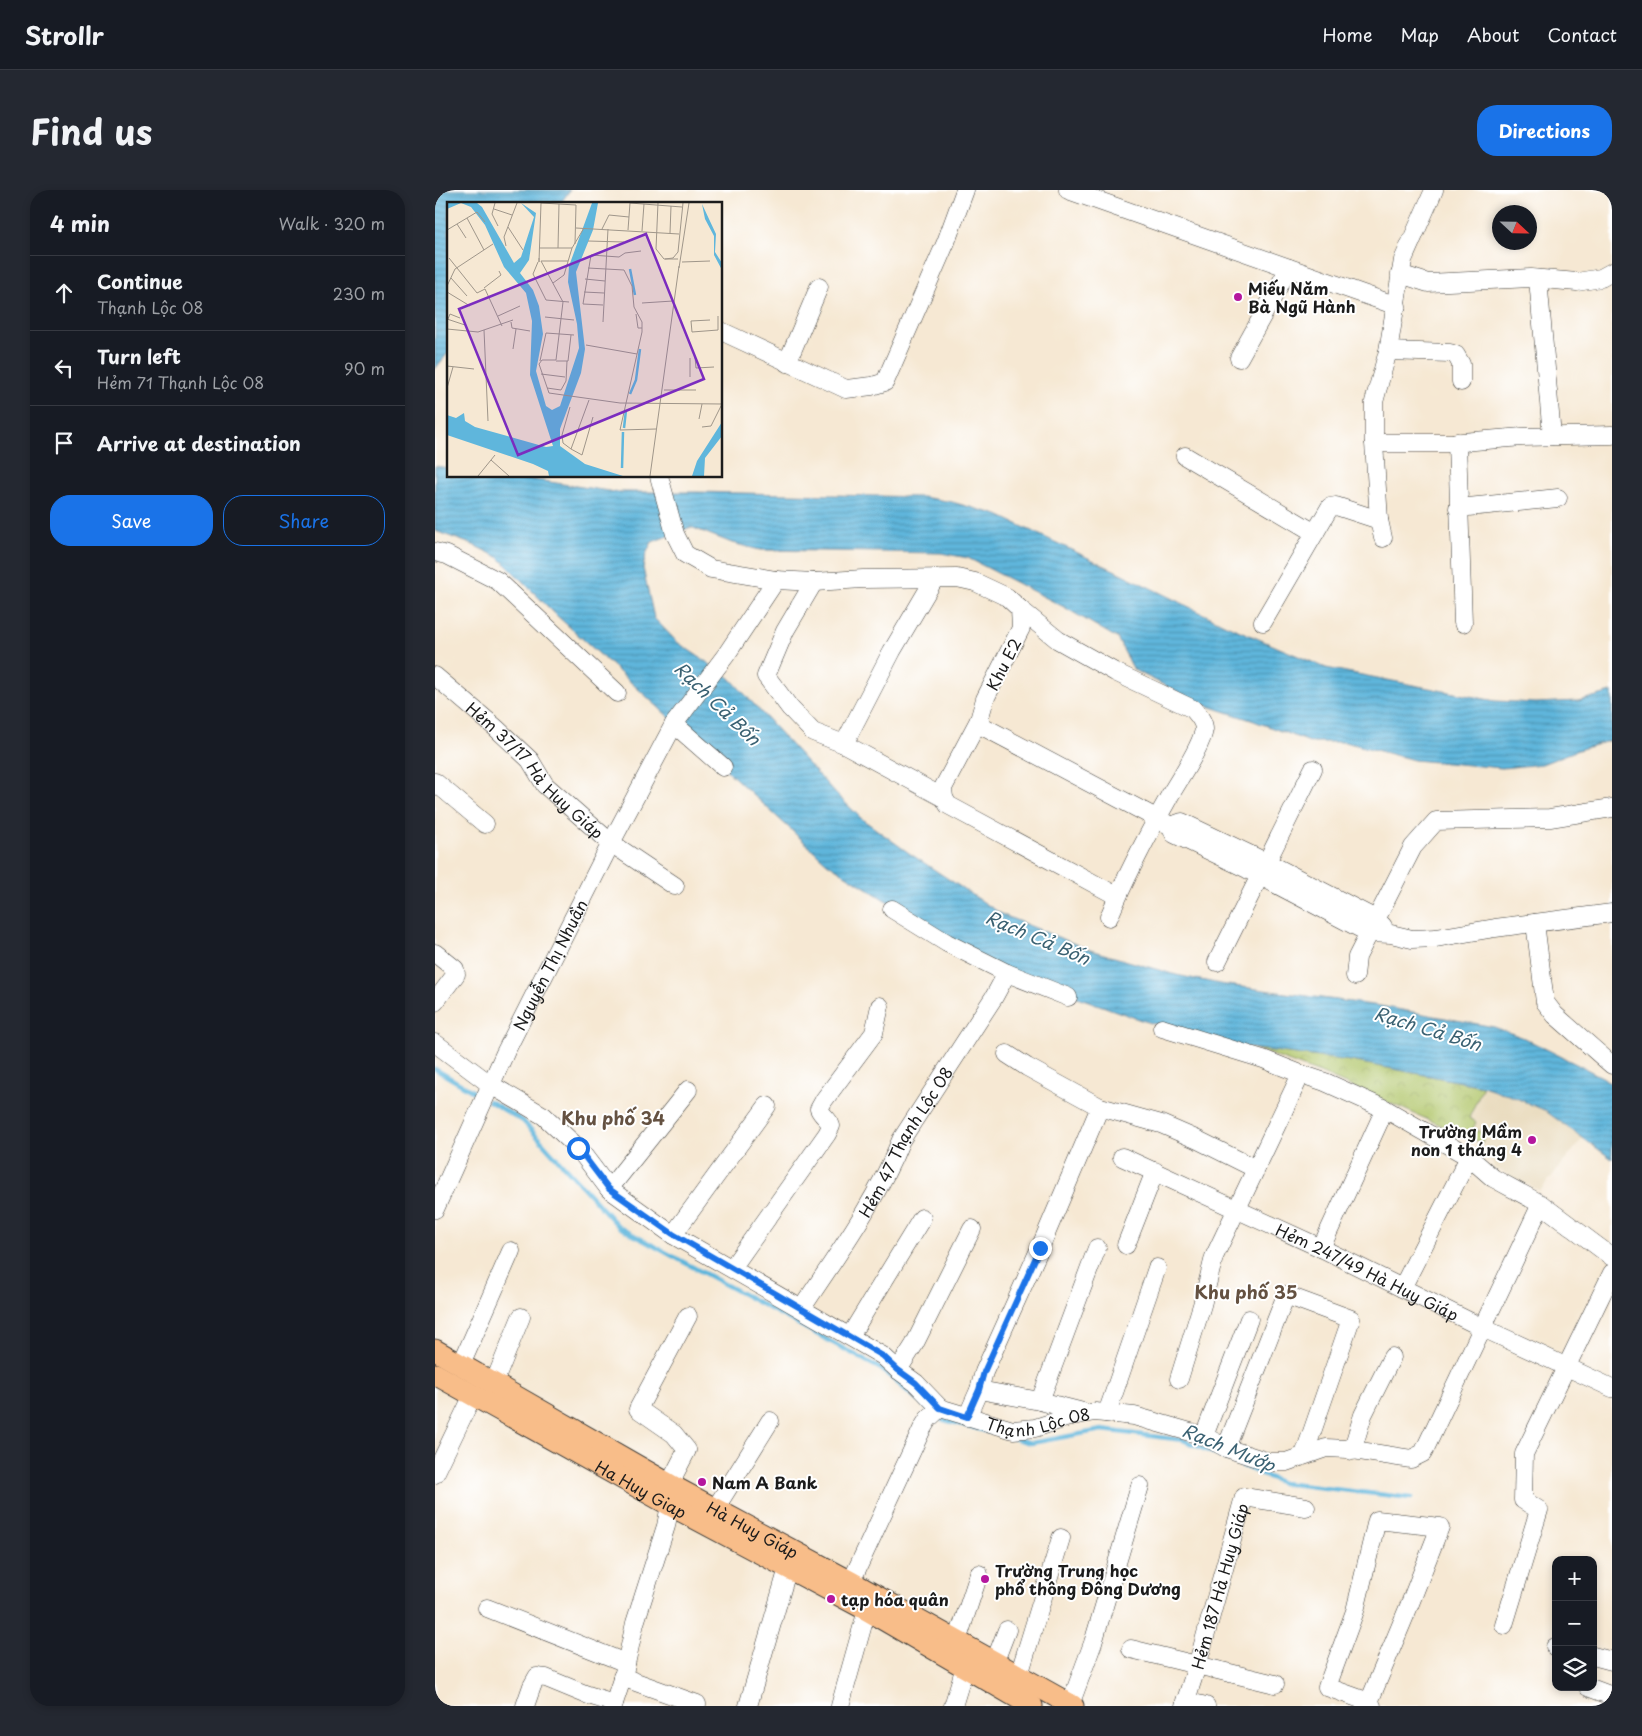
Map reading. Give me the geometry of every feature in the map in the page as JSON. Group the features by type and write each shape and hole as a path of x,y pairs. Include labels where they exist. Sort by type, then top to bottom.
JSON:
{"main road":[{"name":"Hà Huy Giáp","path":"435,1350 495,1383 672,1496 715,1509 995,1661 1072,1705"},
{"name":"Ha Huy Giap","path":"435,1374 672,1496 788,1568 867,1610 1032,1706"}],"street":[{"path":"723,332 846,389 872,386 885,382 946,242 965,190"},
{"path":"1068,190 1397,306"},
{"path":"1383,538 1379,520 1374,443 1374,402 1388,351 1397,306 1403,260 1434,190"},
{"path":"1239,358 1289,268"},
{"path":"1400,274 1428,283 1531,278 1577,282 1609,274"},
{"path":"1538,280 1552,436"},
{"path":"787,363 819,287"},
{"path":"1388,351 1450,353 1456,355 1461,364 1461,382"},
{"path":"1374,443 1457,442 1522,437 1612,435"},
{"path":"1457,442 1463,624"},
{"path":"1185,456 1315,533"},
{"path":"660,478 675,534 685,554 711,569 776,580 814,582 935,578 957,578 975,582 1007,597 1058,640 1115,672 1193,709 1201,718 1204,728 1198,746 1164,822 1117,896 1109,917"},
{"path":"1458,508 1558,498"},
{"path":"1263,622 1330,507 1336,506 1379,520"},
{"path":"435,552 447,555 498,581 617,692"},
{"path":"844,744 892,651 935,578"},
{"name":"Nguyễn Thị Nhuần","path":"435,1209 505,1053 611,843 674,724 726,655 776,580"},
{"path":"814,582 785,631 766,676 790,708 813,732 844,744 944,798 948,805 1117,896"},
{"name":"Khu E2","path":"944,798 943,788 979,720 985,699 1021,628 1020,609"},
{"name":"Hẻm 37/17 Hà Huy Giáp","path":"435,676 530,760 545,785 611,843 675,886"},
{"path":"979,720 984,727 1164,822 1182,822 1264,869 1391,934 1412,938 1436,938 1612,912"},
{"path":"674,724 723,767"},
{"path":"1217,962 1313,770"},
{"path":"435,782 485,824"},
{"path":"1355,976 1357,957 1413,847 1436,821 1550,818 1612,808"},
{"path":"892,909 947,943 1007,973 1068,997"},
{"path":"1535,923 1545,1002 1555,1015 1612,1065"},
{"path":"435,953 455,969 456,974 435,1002"},
{"name":"Hẻm 47 Thạnh Lộc 08","path":"803,1308 870,1201 891,1165 901,1140 1007,973"},
{"path":"732,1268 827,1134 831,1126 829,1120 819,1109 874,1034 880,1006"},
{"path":"1162,1028 1263,1058 1325,1082 1385,1109 1469,1157 1493,1178 1541,1204 1612,1257"},
{"name":"Thạnh Lộc 08","path":"435,1043 491,1085 544,1116 578,1148 609,1189 673,1234 883,1356 916,1383 935,1412 967,1417 1013,1430 1035,1428 1085,1413 1095,1412 1134,1416 1204,1436 1226,1448 1269,1462 1286,1462 1326,1448 1411,1459 1423,1453 1483,1328"},
{"path":"1007,1054 1100,1107 1161,1124 1256,1169"},
{"path":"1179,1380 1202,1305 1214,1257 1301,1074"},
{"path":"609,1189 688,1090"},
{"path":"673,1234 767,1106"},
{"path":"967,1417 979,1390 984,1372 1040,1248 1100,1107"},
{"path":"1321,1248 1385,1109"},
{"path":"1402,1288 1469,1157"},
{"name":"Hẻm 247/49 Hà Huy Giáp","path":"1122,1158 1321,1248 1483,1328 1612,1388"},
{"path":"1126,1244 1155,1172"},
{"path":"1483,1328 1541,1204"},
{"path":"850,1336 922,1218"},
{"path":"898,1370 914,1345 972,1229"},
{"path":"1040,1401 1097,1248"},
{"path":"461,1365 511,1251"},
{"path":"1107,1413 1157,1268"},
{"path":"1505,1625 1539,1510 1523,1500 1524,1454 1612,1273"},
{"path":"1226,1448 1286,1295 1351,1319 1304,1455"},
{"path":"525,1706 537,1677 545,1678 614,1705 635,1623 666,1526 674,1475 687,1450 674,1434 638,1409 688,1316"},
{"path":"495,1383 521,1318"},
{"path":"1204,1436 1249,1319"},
{"path":"1352,1450 1363,1414 1392,1357"},
{"path":"979,1390 1040,1401 1085,1413"},
{"path":"435,1474 473,1395"},
{"path":"851,1582 904,1465 935,1412"},
{"path":"715,1509 771,1421"},
{"path":"1072,1705 1093,1643 1140,1486"},
{"name":"Hẻm 187 Hà Huy Giáp","path":"1185,1704 1244,1497 1306,1507"},
{"path":"1377,1520 1440,1527 1370,1704 1327,1687 1355,1611 1377,1520"},
{"path":"1019,1675 1061,1538"},
{"path":"748,1706 788,1568"},
{"path":"957,1641 979,1574"},
{"path":"487,1608 697,1704"},
{"path":"840,1706 867,1610"},
{"path":"995,1661 1007,1630"},
{"path":"1131,1649 1275,1684"},
{"path":"1597,1657 1612,1661"},
{"path":"953,1706 965,1667"},
{"path":"1597,1690 1612,1696"},
{"path":"1185,1704 1206,1706"}],"shaded area":[{"name":"Trường Mầm non 1 tháng 4","path":"1483,1086 1544,1110 1583,1138 1540,1191 1495,1168 1482,1143 1485,1136 1473,1129 1469,1118"}],"green space":[{"path":"1252,1048 1351,1061 1483,1086 1469,1118 1476,1122 1473,1129 1484,1133 1482,1143 1320,1073"}],"water":[{"path":"435,190 570,190 561,202 447,202 447,354 435,369"},
{"name":"Rạch Cả Bốn","path":"435,466 447,468 447,478 523,478 615,492 923,497 952,502 998,515 1226,625 1326,668 1495,701 1536,703 1578,701 1612,692 1612,740 1578,750 1542,764 1502,768 1414,760 1345,742 1310,742 1202,704 1134,670 1117,638 1064,607 968,558 941,553 760,550 732,543 691,527 652,542 646,554 643,568 654,618 677,642 730,678 836,794 862,819 909,853 1003,915 1090,950 1176,975 1220,984 1380,1006 1494,1027 1524,1038 1604,1078 1612,1085 1612,1159 1544,1110 1483,1086 1351,1061 1234,1046 1141,1020 1008,972 951,942 827,863 555,614 498,557 471,544 435,531"}],"waterway":[{"name":"Rạch Mướp","path":"435,1069 482,1097"},
{"name":"Rạch Mướp","path":"489,1101 523,1121 619,1227 881,1369 930,1410"},
{"name":"Rạch Mướp","path":"938,1417 990,1432"},
{"name":"Rạch Mướp","path":"1010,1437 1031,1443 1102,1430 1183,1440 1282,1483 1411,1498"}],"place":[{"name":"Miếu Năm Bà Ngũ Hành","path":"1238,297"},
{"name":"Trường Mầm non 1 tháng 4","path":"1532,1140"},
{"name":"Nam A Bank","path":"702,1482"},
{"name":"Trường Trung học phổ thông Đông Dương","path":"985,1579"},
{"name":"tạp hóa quân","path":"831,1599"}],"district":[{"name":"Khu phố 34","path":"613,1117"},
{"name":"Khu phố 35","path":"1246,1291"}],"route":[{"path":"578,1148 609,1189 673,1234 883,1356 916,1383 940,1408 967,1417 979,1390 984,1372 1040,1248"}]}
